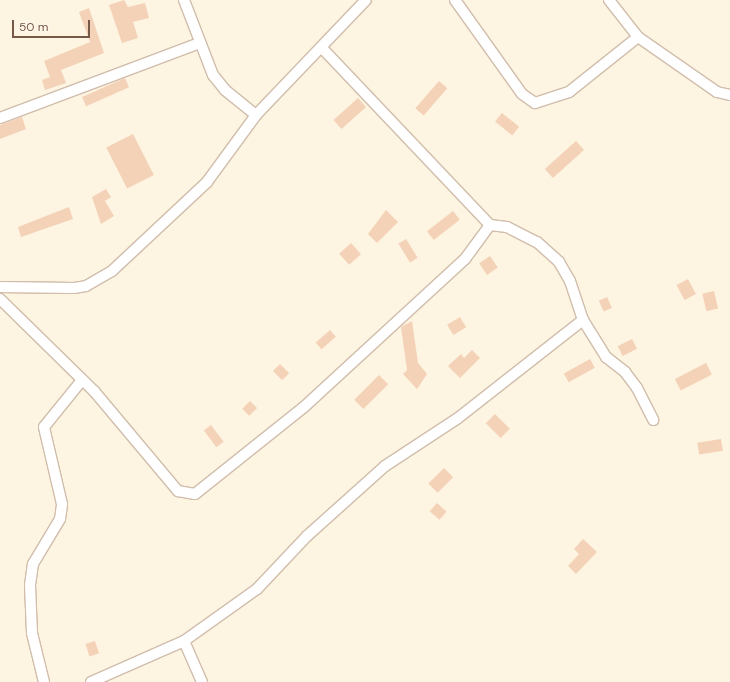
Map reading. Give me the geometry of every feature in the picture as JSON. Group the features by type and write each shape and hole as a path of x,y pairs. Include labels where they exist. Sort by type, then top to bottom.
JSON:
{"street":[{"path":"184,0 213,75 224,90 256,115"},
{"path":"0,287 74,288 98,281 207,182 256,115 322,48 366,0"},
{"path":"455,0 522,94 536,103 573,88 638,37"},
{"path":"609,0 638,37 717,92 730,95"},
{"path":"0,118 200,43"},
{"path":"322,48 490,224 516,229 559,262 570,281 583,320 606,357 625,372 637,388 653,420"},
{"path":"0,299 82,380 178,490 195,494 304,407 465,259 490,224"},
{"path":"91,682 184,641 257,589 307,536 385,466 458,418 583,320"},
{"path":"44,682 32,634 30,585 33,564 60,519 62,504 44,427 82,380"},
{"path":"184,641 202,682"}],"building":[{"path":"124,0 128,7 145,3 149,18 133,22 138,38 122,43 109,5"},
{"path":"89,8 104,53 61,70 66,83 45,90 42,80 50,77 44,61 90,42 79,12"},
{"path":"125,78 129,87 86,106 82,97"},
{"path":"439,81 447,88 424,115 415,108"},
{"path":"358,98 366,107 342,129 333,120"},
{"path":"502,113 519,127 512,135 495,122"},
{"path":"22,117 26,129 0,139 0,125"},
{"path":"133,134 154,175 127,189 106,148"},
{"path":"576,141 584,150 553,178 545,169"},
{"path":"106,189 111,197 105,201 114,216 101,224 92,197"},
{"path":"69,207 73,219 21,237 18,227"},
{"path":"386,210 398,222 377,243 368,234"},
{"path":"453,211 460,220 434,240 427,231"},
{"path":"406,239 418,258 410,262 398,244"},
{"path":"351,243 361,254 349,265 339,254"},
{"path":"490,256 498,268 487,275 479,263"},
{"path":"688,279 696,294 685,300 677,285"},
{"path":"714,291 718,309 706,311 702,294"},
{"path":"607,297 612,308 604,312 599,301"},
{"path":"460,317 466,327 453,335 447,325"},
{"path":"412,321 418,363 427,374 417,389 403,374 407,370 401,327"},
{"path":"330,330 336,337 322,349 316,342"},
{"path":"632,339 637,349 623,356 618,346"},
{"path":"472,350 480,358 460,378 448,366 461,354 464,358"},
{"path":"590,359 595,368 569,382 564,374"},
{"path":"706,363 712,375 681,390 675,379"},
{"path":"280,364 289,373 282,380 273,371"},
{"path":"379,375 388,384 363,409 354,400"},
{"path":"250,401 257,408 249,416 242,409"},
{"path":"495,414 510,429 501,438 486,423"},
{"path":"211,425 224,442 216,447 204,430"},
{"path":"721,439 723,451 699,455 697,443"},
{"path":"444,468 453,477 438,493 428,484"},
{"path":"437,503 447,512 439,520 430,511"},
{"path":"583,539 597,552 576,574 568,566 579,554 574,549"},
{"path":"95,641 99,653 90,656 85,644"}]}
